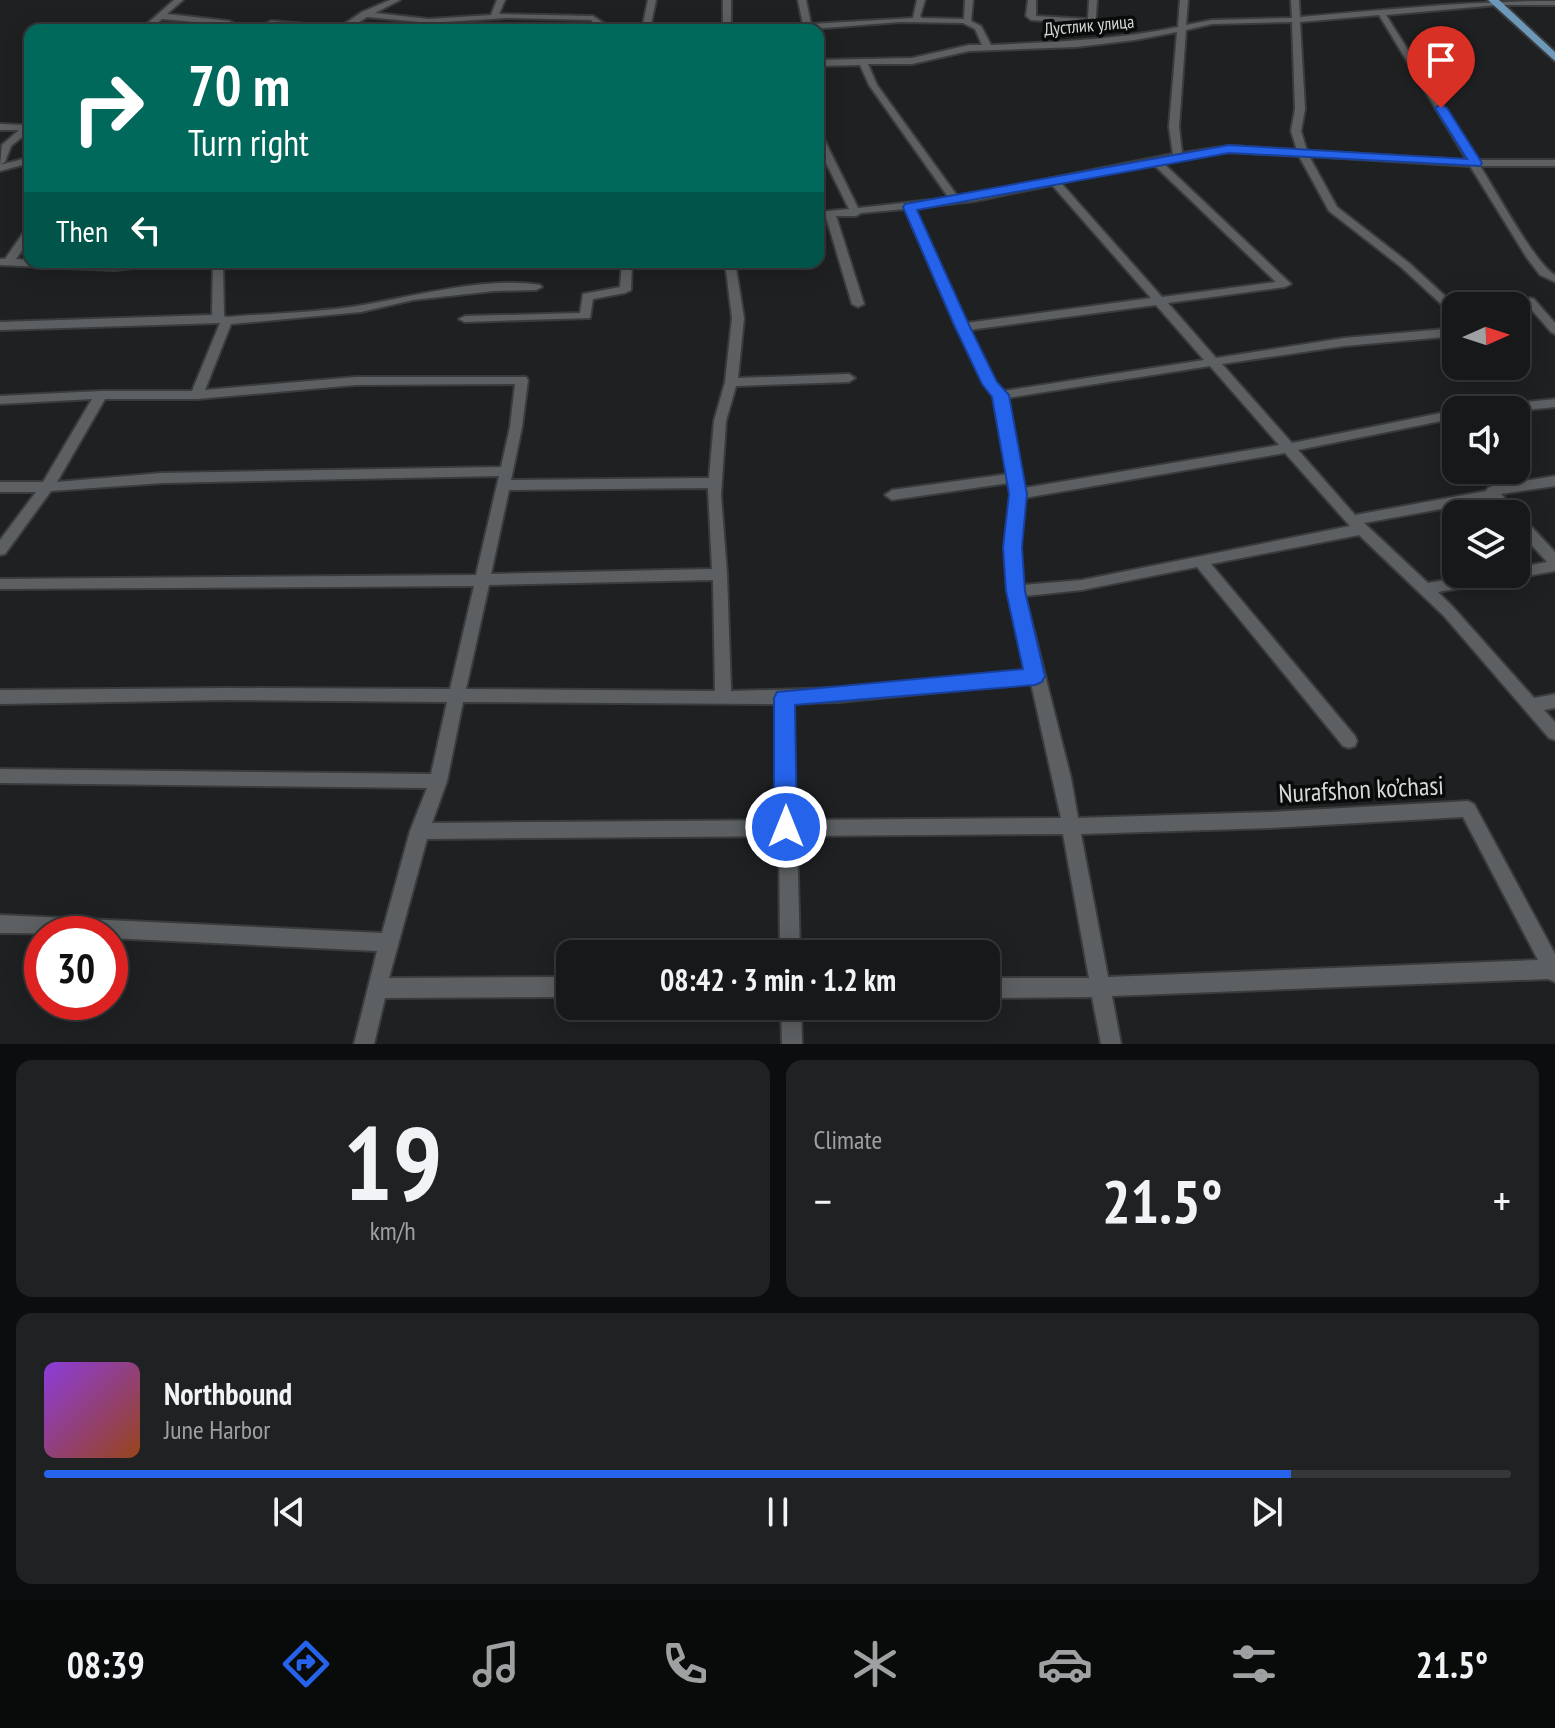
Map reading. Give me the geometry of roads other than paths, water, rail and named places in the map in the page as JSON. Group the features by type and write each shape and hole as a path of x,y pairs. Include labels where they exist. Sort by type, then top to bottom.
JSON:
{"main road":[{"path":"1495,1 1555,58"}],"street":[{"path":"151,24 179,0"},
{"path":"351,24 396,0"},
{"path":"494,16 501,0"},
{"path":"647,24 652,0"},
{"path":"727,0 727,24"},
{"path":"802,0 807,24"},
{"path":"920,20 916,16 921,0"},
{"path":"965,21 968,20 969,0"},
{"path":"1032,0 1030,16 1034,18 1091,22"},
{"path":"1092,43 1093,0"},
{"path":"1178,157 1174,127 1179,29 1184,0"},
{"path":"1295,0 1300,97 1296,131 1302,152 1333,209 1405,265 1442,299"},
{"name":"Дустлик улица","path":"824,63 912,61 987,46 1092,43 1212,22 1294,20 1495,1 1555,3"},
{"path":"1380,11 1531,256 1544,273 1555,279"},
{"path":"365,14 429,21 571,12 593,18 597,24"},
{"path":"161,16 209,19 229,24"},
{"path":"824,26 920,20 965,21 978,28 987,46"},
{"path":"271,23 281,24"},
{"path":"863,62 873,85 956,201"},
{"path":"0,127 24,127"},
{"path":"24,131 7,145 0,165 24,161"},
{"path":"824,149 856,213"},
{"path":"858,304 824,215 956,201 1154,160 1229,149 1555,163"},
{"path":"962,327 1285,284 1154,160"},
{"path":"1054,181 1357,525 1425,589 1533,705 1555,733"},
{"path":"909,207 962,327 990,384 1000,395 1016,486 1012,547 1016,591 1071,826 1111,1044"},
{"path":"4,262 24,238"},
{"path":"4,262 24,263"},
{"path":"197,395 222,320 218,268"},
{"path":"465,319 586,316 587,296 625,290 627,268"},
{"path":"723,698 715,483 720,421 731,382 738,318 731,268"},
{"path":"0,326 222,320 361,309 413,297 480,289 536,287"},
{"path":"1530,301 1555,330"},
{"path":"1000,395 1344,342 1442,333"},
{"path":"731,382 849,378"},
{"path":"0,400 101,395 197,395 356,381 522,380 516,427 438,781 419,831 387,942 364,1044"},
{"path":"0,550 47,487 101,395"},
{"path":"1530,406 1555,403"},
{"path":"892,495 1016,486 1288,448 1442,417"},
{"path":"0,487 47,487 162,478 504,478 715,483"},
{"path":"1493,495 1493,491 1555,481"},
{"path":"1016,591 1082,585 1493,495"},
{"path":"1493,495 1498,500"},
{"path":"1530,535 1555,563 1530,569"},
{"path":"1200,561 1349,741"},
{"path":"0,584 481,580 720,574"},
{"path":"1425,589 1442,586"},
{"path":"0,697 227,694 785,698 1035,676"},
{"path":"785,698 790,940"},
{"path":"1533,705 1555,701"},
{"path":"0,776 438,781"},
{"name":"Nurafshon ko’chasi","path":"1071,826 1271,820 1468,809 1554,971"},
{"path":"419,831 1071,826"},
{"path":"0,924 387,942"},
{"path":"1000,988 1554,971"},
{"path":"377,988 556,987"},
{"path":"791,1020 792,1044"}]}
